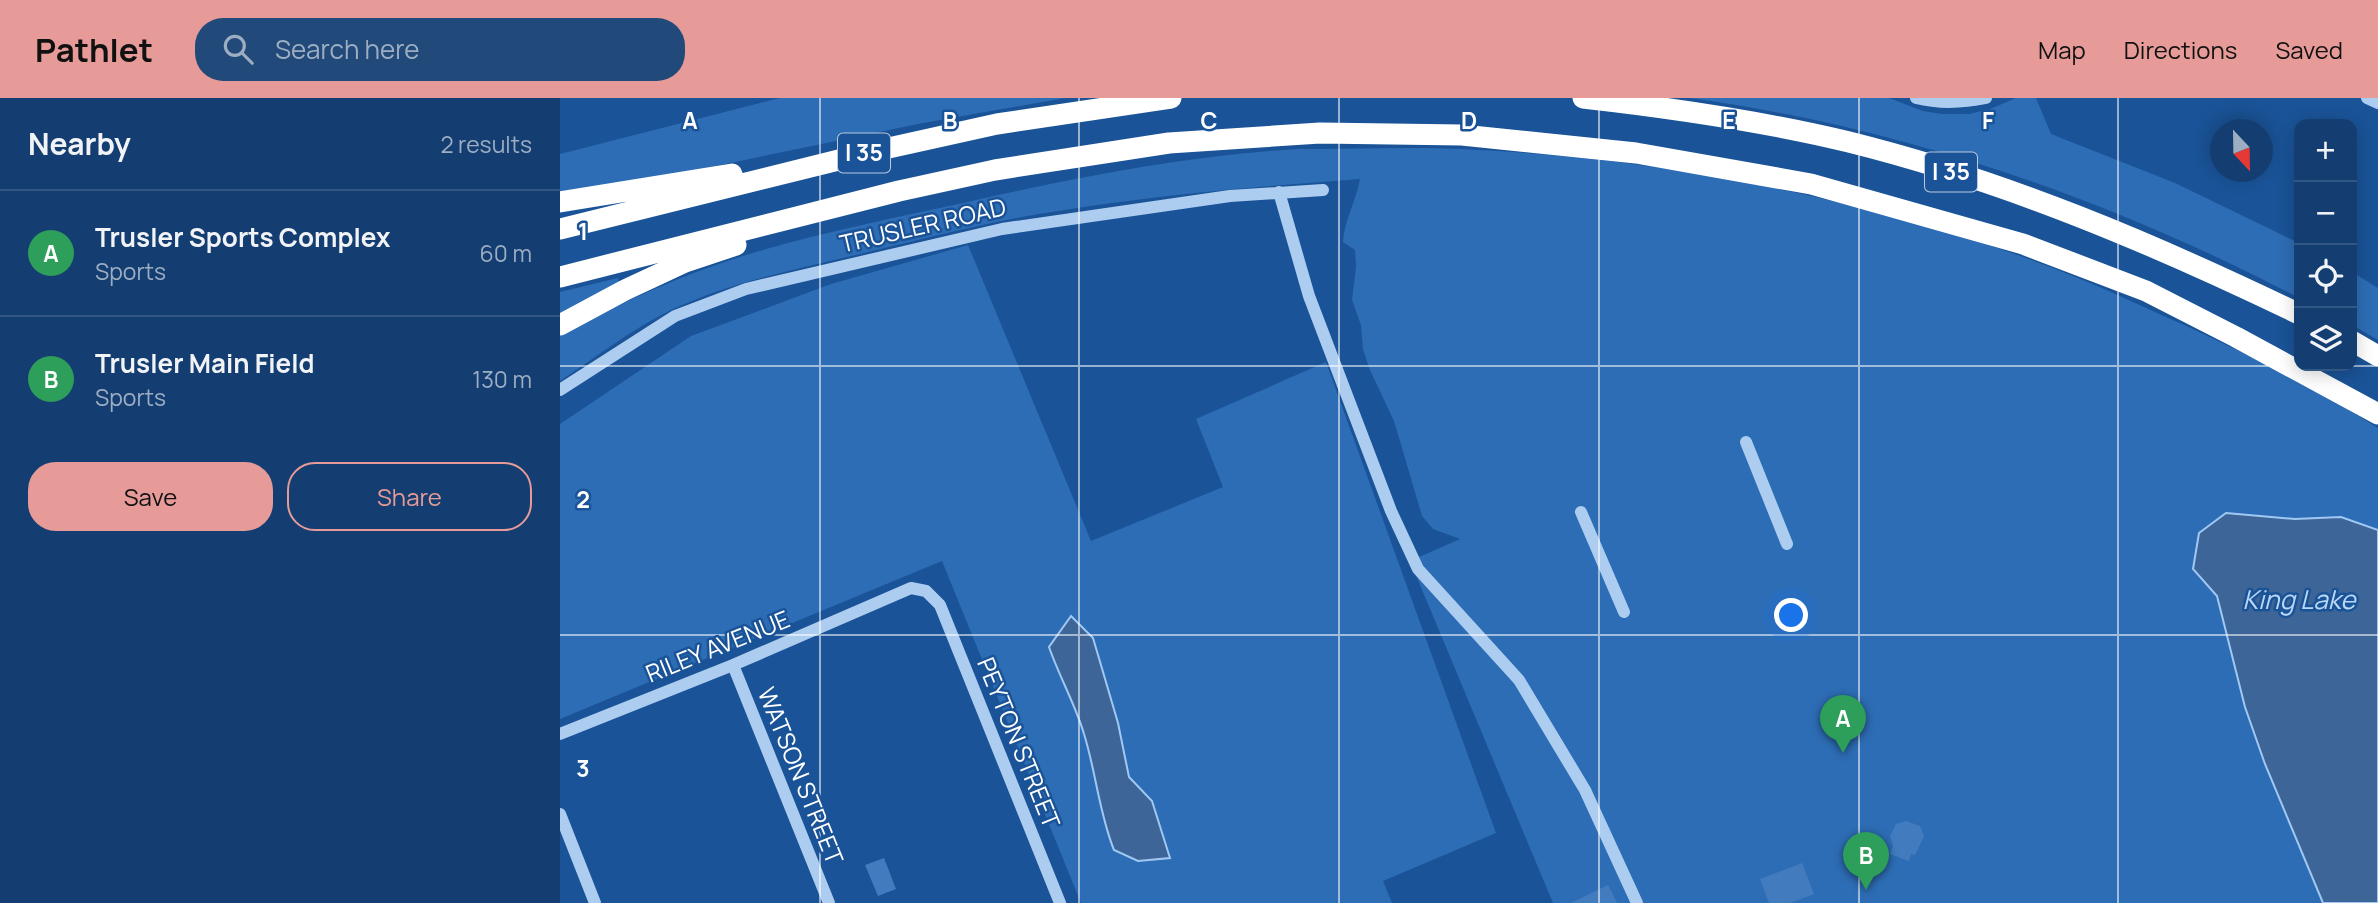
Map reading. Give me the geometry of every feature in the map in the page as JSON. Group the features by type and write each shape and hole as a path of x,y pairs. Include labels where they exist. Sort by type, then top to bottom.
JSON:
{"highway":[{"name":"I 35","path":"560,229 875,150 997,124 1171,98"},
{"name":"I 35","path":"1583,98 1672,108 1767,125 1900,156 2023,194 2108,227 2209,270 2294,312"},
{"name":"I 35","path":"560,276 898,191 995,170 1169,143 1320,133 1462,135 1636,153 1811,184 2023,244 2146,291 2378,414"},
{"path":"560,202 875,150"},
{"path":"560,325 685,262 898,191"},
{"path":"2357,344 2378,356"}],"street":[{"path":"1916,98 1955,103 1986,98"},
{"path":"2367,98 2378,103"},
{"name":"TRUSLER ROAD","path":"560,390 675,316 746,289 1002,229 1230,196 1323,190"},
{"path":"1279,192 1309,296 1391,511 1418,569 1519,680 1585,790 1637,903"},
{"path":"1746,442 1787,544"},
{"path":"1581,512 1624,612"},
{"name":"RILEY AVENUE","path":"560,734 733,665 911,588 926,590 936,601"},
{"name":"PEYTON STREET","path":"936,601 940,605 1060,903"},
{"name":"WATSON STREET","path":"733,665 829,903"},
{"path":"560,814 595,903"}],"shaded area":[{"path":"780,98 1065,98 923,123 560,196 560,154"},
{"path":"1690,98 1889,98 1923,111 1969,114 2016,98 2036,98 2051,134 2175,183 2294,241 2294,296 2154,229 2003,172 1926,148 1769,111"},
{"path":"1435,148 1555,155 1707,175 1860,208 1935,228 2091,283 2257,360 2378,428 2378,530 2341,517 2295,519 2193,569 2217,596 2265,764 2323,903 1553,903 1410,561 1460,539 1433,529 1422,516 1394,421 1363,349 1361,325 1352,300 1355,250 1343,242 1360,179 1199,193 1039,214 790,270 718,291 671,310 628,334 560,381 560,333 656,288 730,260 833,232 1088,177 1213,157 1298,149"},
{"path":"968,245 1091,541 1223,487 1196,419 1326,362 1496,833 1383,881 1392,903 1081,903 942,561 560,719 560,424 691,336 831,284"},
{"path":"2357,275 2378,288 2378,340 2357,328"},
{"path":"618,278 619,285 560,314 560,292"}],"water":[{"name":"King Lake","path":"2226,513 2295,519 2341,517 2378,530 2378,903 2323,903 2265,764 2245,707 2217,596 2193,569 2199,533"},
{"path":"1071,616 1093,638 1118,723 1129,777 1152,801 1170,858 1138,861 1114,850 1084,734 1049,647"}],"building":[{"path":"1906,821 1920,826 1924,836 1909,861 1890,854 1893,846 1890,836 1896,824"},
{"path":"884,858 896,889 878,896 865,865"},
{"path":"1802,863 1814,894 1790,903 1769,903 1760,879"},
{"path":"1608,885 1617,903 1571,903"}],"place":[{"name":"Trusler Sports Complex","path":"1843,753"},
{"name":"Trusler Main Field","path":"1866,890"}]}
